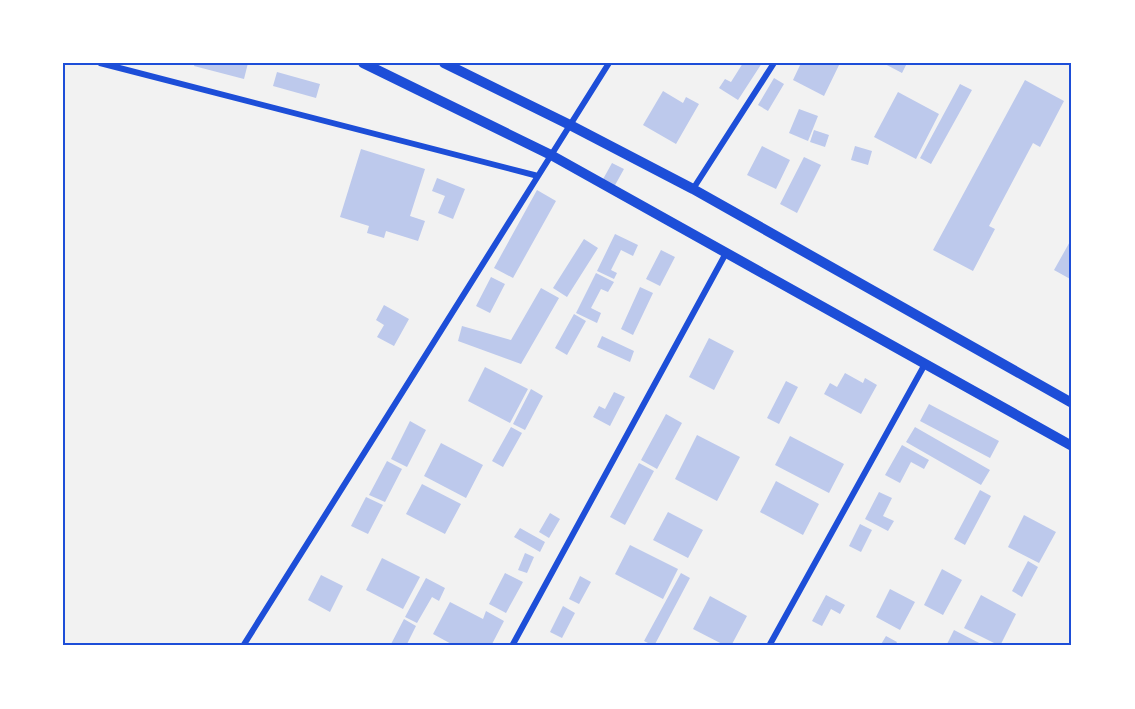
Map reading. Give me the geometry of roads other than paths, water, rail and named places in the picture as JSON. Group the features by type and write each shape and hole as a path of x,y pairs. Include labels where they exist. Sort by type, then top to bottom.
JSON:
{"street":[{"path":"100,63 538,176"},
{"path":"363,63 551,155 1072,446"},
{"path":"444,63 693,189 1072,403"},
{"path":"243,646 609,63"},
{"path":"693,189 774,63"},
{"path":"512,646 726,253"},
{"path":"769,646 925,364"}]}
